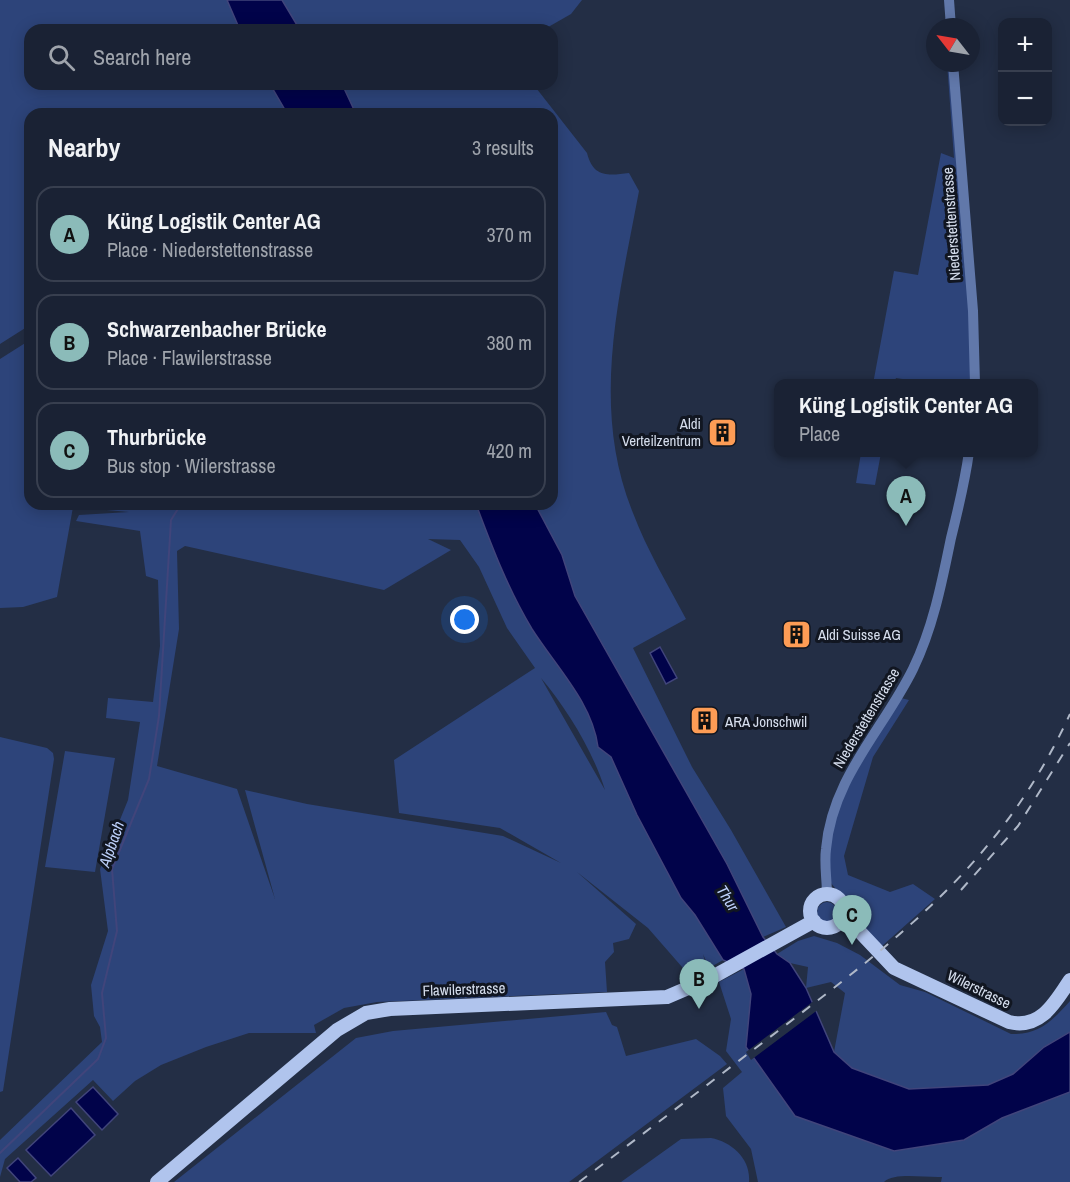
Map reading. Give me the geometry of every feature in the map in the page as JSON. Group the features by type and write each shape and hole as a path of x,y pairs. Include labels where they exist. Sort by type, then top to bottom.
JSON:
{"main road":[{"path":"814,921 810,912 812,902 820,895 828,895"},
{"name":"Wilerstrasse","path":"828,895 840,902 841,921 869,943 894,968 1014,1023 1026,1024 1039,1019 1070,980"},
{"name":"Wilerstrasse","path":"814,921 826,928 841,921"},
{"name":"Flawilerstrasse","path":"156,1182 337,1030 366,1013 390,1009 657,998 687,990 814,921"}],"street":[{"path":"949,0 950,18"},
{"name":"Niederstettenstrasse","path":"954,72 973,311 975,379"},
{"name":"Niederstettenstrasse","path":"828,895 825,850 832,814 852,764 897,697 926,638 940,587 968,457"}],"shaded area":[{"path":"0,0 227,0 237,24 24,24 24,90 273,90 284,108 24,108 24,329 0,344"},
{"path":"282,0 582,0 571,14 554,24 296,24"},
{"path":"948,72 950,72 975,379 874,379 894,271 918,275 941,153 954,158"},
{"path":"345,90 538,90 552,108 353,108"},
{"path":"558,116 587,153 597,171 614,175 629,173 639,191 612,352 613,433 620,473 633,513 651,554 686,619 633,648 692,767 786,927 763,937 727,864 575,596 562,555 538,510 558,510"},
{"path":"24,344 24,510 72,510 57,597 23,607 0,608 0,359"},
{"path":"860,457 880,457 875,485 856,483"},
{"path":"107,510 478,510 501,568 523,614 581,700 598,747 611,757 637,815 681,898 695,915 723,960 709,968 703,954 707,969 689,975 648,928 577,872 636,924 629,939 613,943 614,952 605,962 607,992 377,1002 344,1008 314,1025 316,1033 249,1033 206,1047 161,1065 135,1081 113,1101 93,1080 5,1159 0,1177 0,1140 102,1042 100,1027 94,1016 91,985 108,931 100,869 128,800 140,722 106,718 108,698 153,702 160,646 158,580 146,576 140,531 76,521 79,515 129,512","holes":["428,539 460,540 479,567 507,628 535,668 394,760 399,813 500,828 561,863 503,836 307,804 245,790 275,899 237,789 157,766 179,629 177,551 185,546 384,590 451,550","541,678 560,703 594,760 605,790"]},
{"path":"897,697 909,700 873,757 844,856 848,875 890,892 913,884 935,899 882,946 853,918 851,908 827,878 832,814"},
{"path":"0,737 47,748 53,753 54,759 3,1091 0,1092"},
{"path":"65,751 115,758 95,872 45,867"},
{"path":"823,902 831,902 837,908 837,916 831,922 823,922 817,916 817,908"},
{"path":"814,936 837,943 860,955 900,985 925,992 1011,1034 1021,1034 1037,1029 1057,1015 1070,1001 1070,1032 1044,1047 1013,1074 988,1085 909,1089 852,1068 834,1052 845,993 831,982 806,988 808,967 790,963 777,954 798,941"},
{"path":"744,969 751,994 746,1047 795,1116 894,1151 964,1140 1002,1118 1070,1092 1070,1182 941,1182 942,1177 911,1176 895,1177 884,1182 758,1182 751,1149 726,1116 723,1088 742,1072 726,1051 731,1019 719,982"},
{"path":"606,1012 612,1025 617,1027 626,1056 696,1039 720,1056 727,1064 569,1182 174,1182 356,1038 393,1031"},
{"path":"711,1138 726,1143 739,1153 747,1166 749,1182 621,1182 681,1139"}],"water":[{"path":"227,0 282,0 296,24 237,24"},
{"path":"273,90 345,90 353,108 284,108"},
{"name":"Thur","path":"478,510 538,510 562,555 575,596 727,864 763,937 777,954 790,963 806,988 834,1052 852,1068 909,1089 988,1085 1013,1074 1044,1047 1070,1032 1070,1092 1002,1118 964,1140 894,1151 795,1116 746,1047 751,994 744,969 723,960 695,915 681,898 637,815 611,757 598,747 589,715 581,700 532,629 515,599"},
{"path":"660,647 677,678 666,684 650,653"},
{"path":"93,1087 118,1114 102,1130 76,1102"},
{"path":"71,1108 95,1135 51,1176 26,1150"},
{"path":"18,1158 36,1178 31,1182 20,1182 7,1168"}],"pier":[{"path":"815,1000 819,1009 751,1060 746,1052"}],"waterway":[{"name":"Alpbach","path":"0,1153 98,1059 106,1038 102,993 117,931 112,869 149,779 159,716 171,520 177,510"}],"railway":[{"path":"579,1182 867,962 945,892 981,854 1013,812 1043,766 1070,714"},
{"path":"961,890 1018,826 1070,743"}],"place":[{"name":"Aldi Verteilzentrum","path":"722,432"},
{"name":"Küng Logistik Center AG","path":"906,526"},
{"name":"Aldi Suisse AG","path":"797,634"},
{"name":"ARA Jonschwil","path":"704,721"},
{"name":"Thurbrücke","path":"852,945"},
{"name":"Schwarzenbacher Brücke","path":"699,1009"}]}
